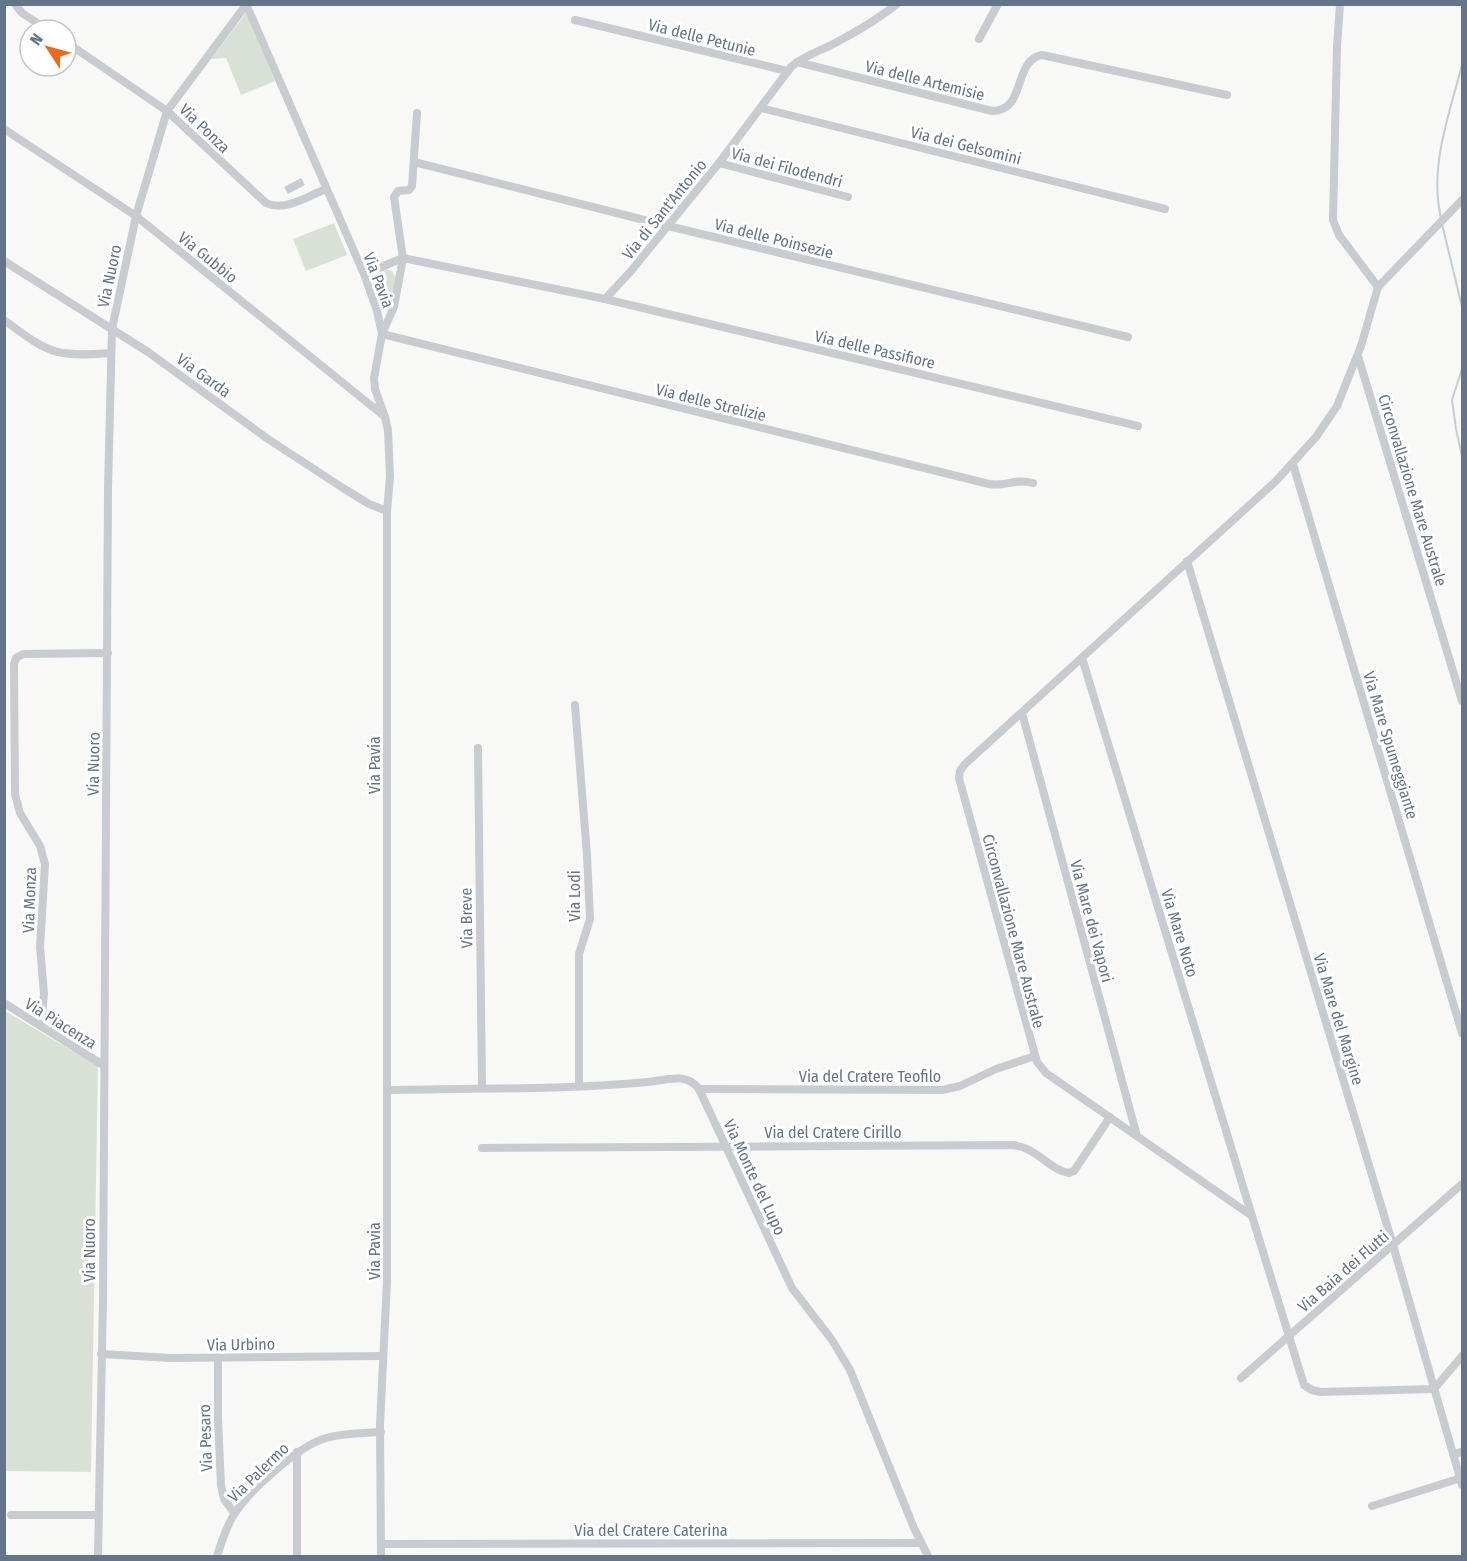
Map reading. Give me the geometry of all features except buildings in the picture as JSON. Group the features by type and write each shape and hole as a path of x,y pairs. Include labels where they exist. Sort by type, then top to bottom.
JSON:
{"street":[{"path":"15,4 30,18"},
{"name":"Via di Sant'Antonio","path":"605,299 719,163 787,71 797,62 860,30 897,4"},
{"path":"979,39 998,4"},
{"path":"1340,4 1336,60 1333,220 1339,235 1378,286 1460,202"},
{"name":"Via Nuoro","path":"98,1557 112,329 136,216 167,111 246,5"},
{"name":"Via Pavia","path":"246,5 364,274 377,310 382,334 374,378 377,395 386,417 390,470 387,511 387,1281 382,1356 381,1557"},
{"name":"Via delle Petunie","path":"575,20 787,71"},
{"name":"Via Ponza","path":"78,50 167,111 269,205 282,207 326,189"},
{"name":"Via delle Artemisie","path":"797,62 992,111 1002,109 1012,101 1025,68 1034,57 1042,55 1227,95"},
{"name":"Via dei Gelsomini","path":"760,108 1165,209"},
{"path":"382,334 394,307 403,258 394,197 398,191 407,191 411,188 417,113"},
{"name":"Via Gubbio","path":"4,129 136,216 386,417"},
{"name":"Via delle Poinsezie","path":"414,162 1128,337"},
{"name":"Via dei Filodendri","path":"719,163 848,198"},
{"path":"364,274 403,258 605,299"},
{"name":"Via Garda","path":"4,261 148,352 268,439 351,494 387,511"},
{"name":"Circonvallazione Mare Australe","path":"1252,1216 1044,1071 1035,1056 959,778 960,771 965,764 1293,464 1330,418 1343,394 1358,356 1378,286"},
{"name":"Via delle Passifiore","path":"605,299 1138,426"},
{"path":"4,320 42,345 56,351 70,354 111,353"},
{"name":"Via delle Strelizie","path":"382,334 989,484 999,485 1021,480 1033,483"},
{"name":"Circonvallazione Mare Australe","path":"1358,356 1461,690 1462,701"},
{"name":"Via Mare Spumeggiante","path":"1293,464 1462,1033"},
{"name":"Via Mare del Margine","path":"1187,561 1462,1482"},
{"name":"Via Monza","path":"41,1026 44,994 40,947 45,868 42,850 20,813 15,794 15,662 23,654 108,653"},
{"name":"Via Mare Noto","path":"1083,658 1252,1216"},
{"name":"Via Lodi","path":"575,705 590,919 579,954 579,1085"},
{"name":"Via Mare dei Vapori","path":"1022,713 1137,1136"},
{"name":"Via Breve","path":"478,748 482,1088"},
{"name":"Via Piacenza","path":"4,1003 103,1065"},
{"name":"Via del Cratere Teofilo","path":"699,1089 942,1090 960,1086 996,1069 1035,1056"},
{"path":"387,1090 579,1085 684,1078 699,1089"},
{"name":"Via Monte del Lupo","path":"699,1089 792,1288 832,1340 850,1370 920,1543 928,1557"},
{"name":"Via del Cratere Cirillo","path":"482,1148 1013,1145 1034,1152 1062,1171 1069,1173 1074,1171 1110,1117"},
{"name":"Via Baia dei Flutti","path":"1241,1378 1462,1184"},
{"path":"1252,1216 1301,1380 1306,1387 1315,1391 1434,1389 1462,1356"},
{"name":"Via Urbino","path":"101,1354 171,1358 382,1356"},
{"name":"Via Pesaro","path":"219,1358 220,1485 224,1499 234,1513"},
{"name":"Via Palermo","path":"217,1557 234,1513 259,1486 297,1452 327,1438 381,1432"},
{"path":"297,1452 297,1557"},
{"path":"1454,1454 1462,1452"},
{"path":"1372,1506 1462,1482"},
{"path":"11,1515 98,1515"},
{"name":"Via del Cratere Caterina","path":"381,1545 920,1543"}],"shaded area":[{"path":"246,13 275,81 241,95 226,58 211,59"},
{"path":"301,178 305,185 288,194 284,187"},
{"path":"334,223 347,255 306,271 293,239"},
{"path":"386,269 392,271 397,280 392,300 386,307 379,304 370,281 374,273"},
{"path":"5,1011 98,1066 91,1472 5,1471"}],"waterway":[{"path":"1441,218 1437,180 1439,160 1446,122 1462,65"},
{"path":"1442,224 1462,307"},
{"path":"1462,369 1452,400 1462,456"}]}
